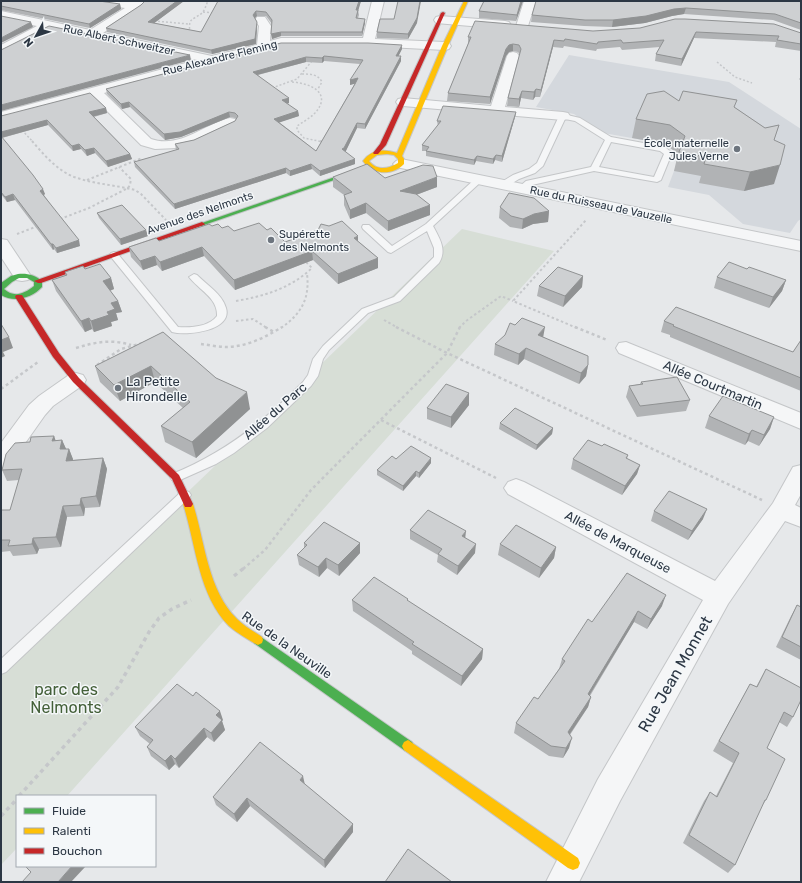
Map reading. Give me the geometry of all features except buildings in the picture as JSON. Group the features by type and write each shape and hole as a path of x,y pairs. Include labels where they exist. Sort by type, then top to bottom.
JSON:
{"street":[{"path":"97,1 140,3"},
{"path":"368,42 378,1"},
{"path":"446,7 383,145 376,153 367,158 366,164 369,166 384,170 394,168 400,160 421,103 466,1"},
{"path":"522,26 530,1"},
{"path":"93,34 140,3"},
{"name":"Rue Albert Schweitzer","path":"1,15 213,60"},
{"path":"261,20 265,26 263,46"},
{"path":"440,20 535,27"},
{"path":"1,50 49,25"},
{"name":"Rue Alexandre Fleming","path":"1,116 263,46 287,42 368,42 445,46"},
{"path":"497,110 513,56"},
{"path":"94,91 146,142 156,146 166,146 202,136 230,122"},
{"path":"403,102 563,116"},
{"path":"376,153 386,152 400,160"},
{"name":"Rue du Ruisseau de Vauzelle","path":"400,160 479,180 801,246"},
{"name":"Avenue des Nelmonts","path":"30,278 38,287 34,291 19,297 9,297 1,292 11,278 30,278 114,255 336,179 369,166"},
{"path":"8,242 30,278"},
{"name":"Rue de la Neuville","path":"19,297 56,355 76,380 176,478 185,495 212,590 220,607 231,621 568,873"},
{"name":"Allée Courtmartin","path":"626,348 801,421"},
{"path":"1,460 37,410 46,401 76,380"},
{"name":"Rue Jean Monnet","path":"568,873 609,790 719,596 791,513 801,474"},
{"name":"Allée de Marqueuse","path":"516,488 719,596"}],"lane":[{"path":"503,185 516,176 532,171 540,164 563,116 579,119 602,137 662,149 668,153 657,180 594,169 529,183 522,189"},
{"path":"594,169 610,139"},
{"path":"366,227 391,250 429,226 479,180"},
{"name":"Allée du Parc","path":"176,478 199,468 214,459 259,428 307,384 313,376 321,354 365,311 397,299 436,261 439,255 439,246 429,226"},
{"path":"114,255 175,330 195,330 218,321 222,316 222,310 218,302 194,277"},
{"path":"1,668 185,495"}],"path":[{"path":"168,50 189,35 189,24 191,20 203,12 208,1"},
{"path":"203,12 217,13"},
{"path":"121,16 189,24"},
{"path":"292,82 302,74 314,56 308,42"},
{"path":"717,62 735,77 752,83"},
{"path":"302,74 319,77 322,82 318,88"},
{"path":"271,88 292,82 310,84 318,88 322,98 318,108 310,118 297,126 297,130 304,138 329,143"},
{"path":"20,111 13,118 41,151 61,170 72,176 128,188 141,194 170,224 172,235"},
{"path":"86,180 148,155 156,146"},
{"path":"59,219 89,208 128,188 132,183 129,174 119,167"},
{"path":"513,301 600,205"},
{"path":"8,242 20,232 40,226"},
{"path":"218,302 258,296 291,285 312,268 301,257"},
{"path":"20,795 118,687 149,632 159,618 172,609 212,590 234,575 265,550 311,490 447,353 458,329 466,321 482,311 500,296 626,348"},
{"path":"365,311 447,353 791,513"},
{"path":"222,316 235,321 253,319 274,332"},
{"path":"381,420 516,488"},
{"path":"1,816 16,799"}],"shaded area":[{"name":"École maternelle Jules Verne","path":"569,55 729,82 801,129 801,219 790,233 743,224 709,195 668,187 680,155 665,144 598,132 574,114 536,107"}],"green space":[{"name":"parc des Nelmonts","path":"462,229 554,251 68,795 16,795 16,849 1,865 1,671"}],"traffic: fast":[{"path":"202,224 360,170"},
{"path":"1,288 9,280 18,276 28,276 38,281 38,287 24,295 15,297 1,291"},
{"path":"258,640 408,746"}],"traffic: slow":[{"path":"399,156 445,46 466,1"},
{"path":"381,152 387,152 396,154 401,159 401,164 392,169 377,170 366,161 370,156 381,152"},
{"path":"188,504 209,581 222,609 234,623 258,640"},
{"path":"408,746 573,863"}],"traffic: jam":[{"path":"376,153 383,145 443,13"},
{"path":"38,281 202,224"},
{"path":"19,297 56,355 76,380 176,477 188,504"}],"place":[{"name":"École maternelle Jules Verne","path":"737,149"},
{"name":"Supérette des Nelmonts","path":"271,240"},
{"name":"La Petite Hirondelle","path":"118,388"}]}
